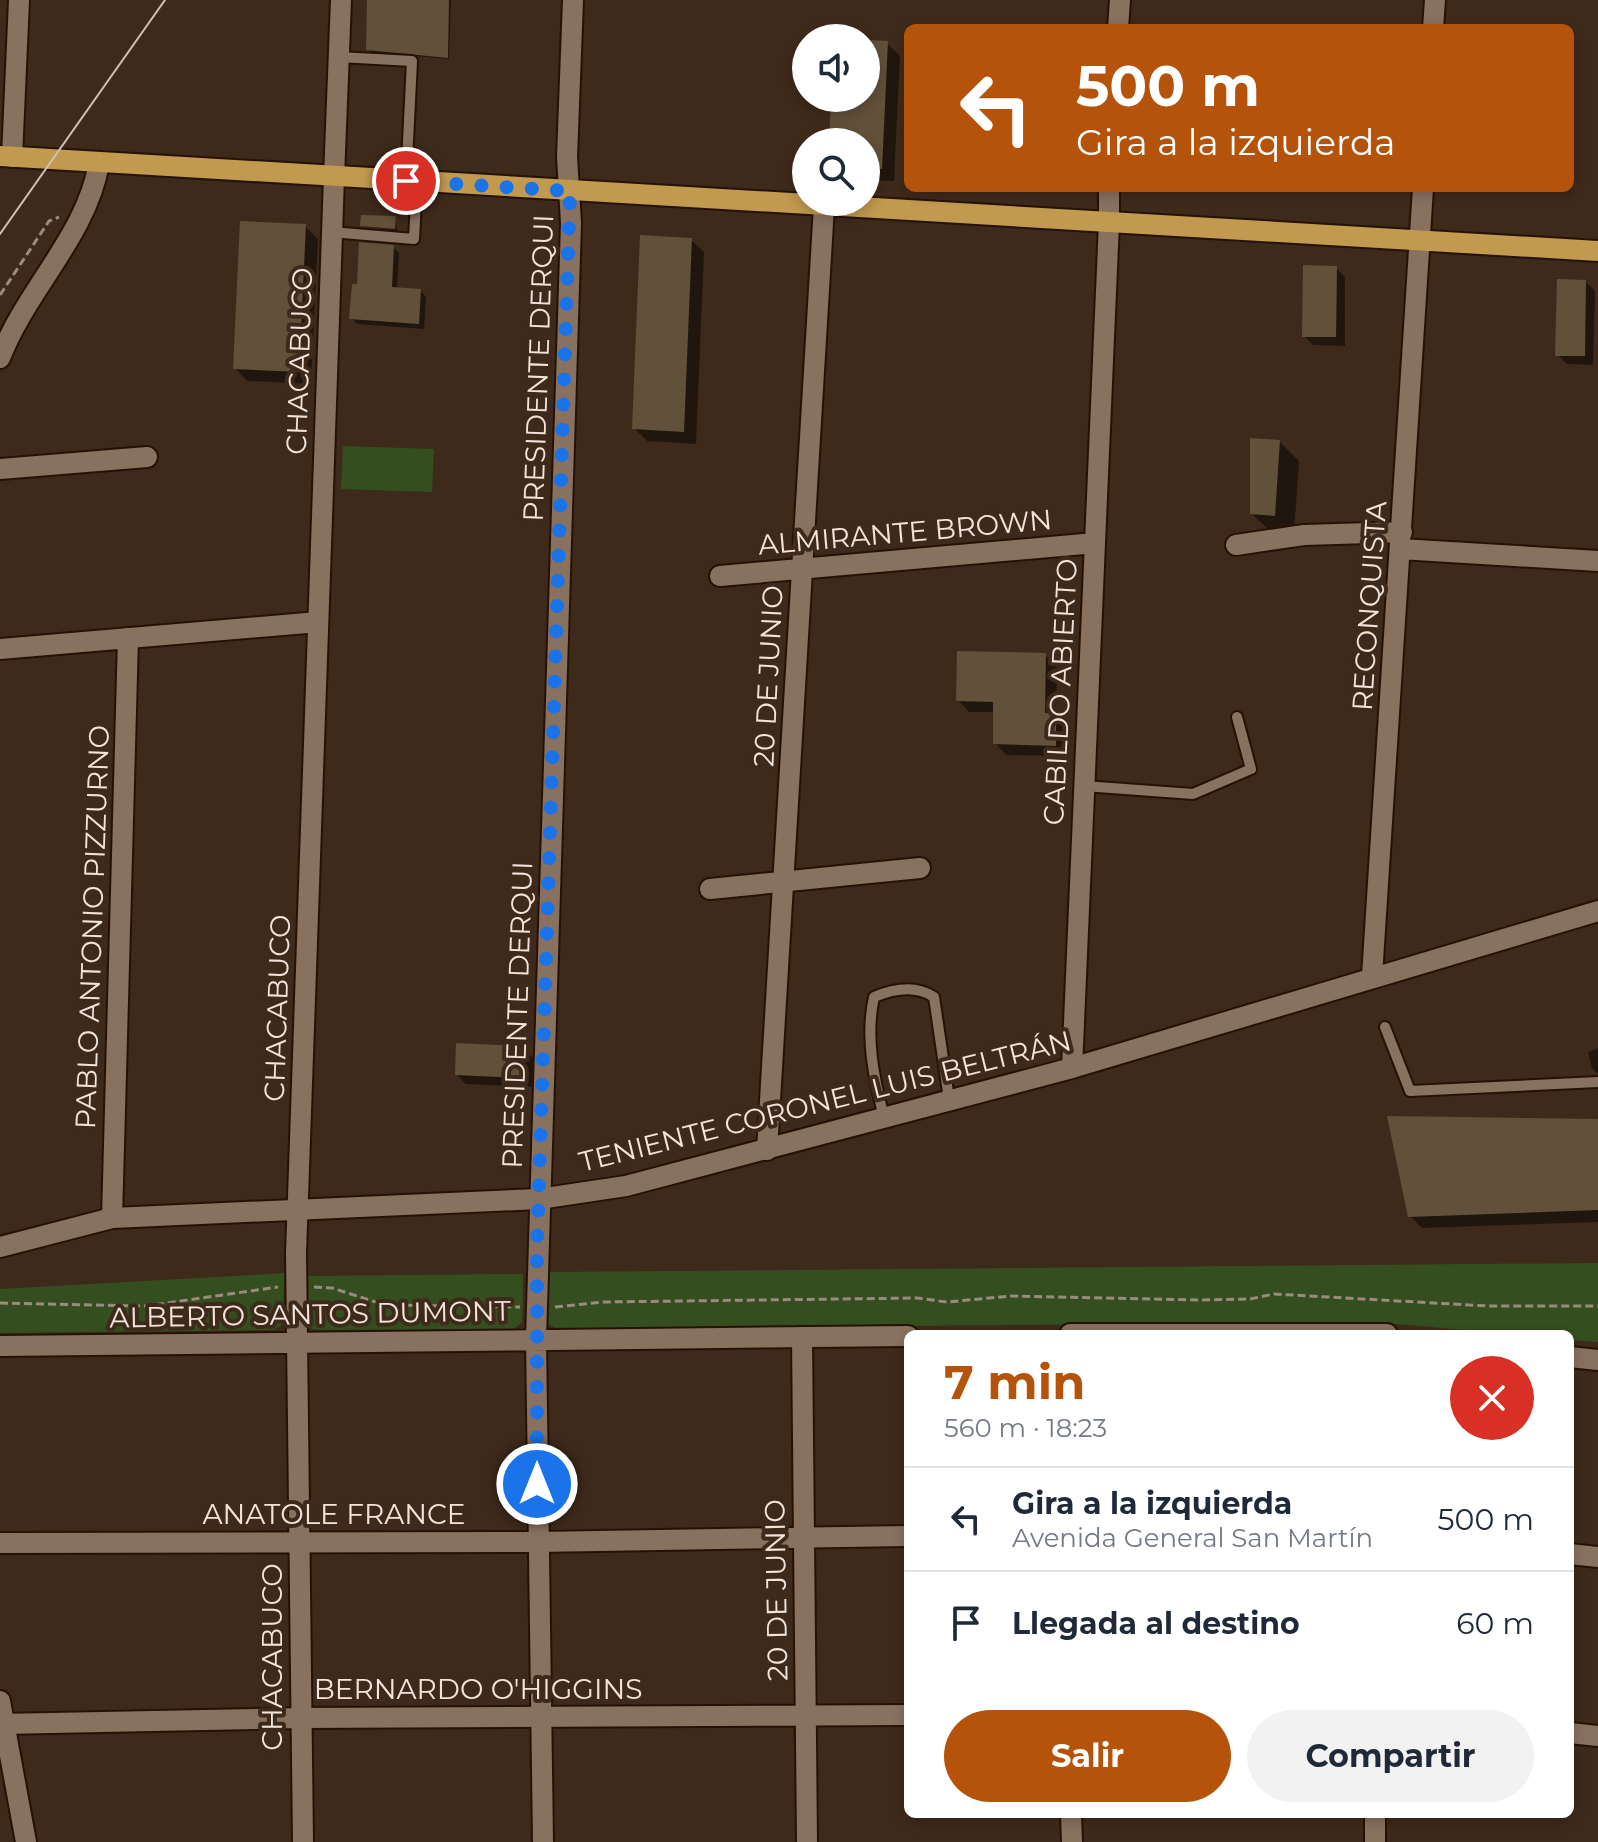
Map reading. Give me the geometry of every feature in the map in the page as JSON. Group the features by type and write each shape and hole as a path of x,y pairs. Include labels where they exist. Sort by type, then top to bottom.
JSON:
{"main road":[{"path":"6,157 792,204"},
{"path":"880,209 1598,251"}],"street":[{"path":"6,157 19,0"},
{"name":"CHACABUCO","path":"303,1842 296,1287 341,0"},
{"name":"PRESIDENTE DERQUI","path":"543,1842 536,1338 573,0"},
{"path":"1118,24 1120,0"},
{"path":"1433,24 1435,0"},
{"path":"0,358 26,301 88,205 99,163"},
{"name":"CABILDO ABIERTO","path":"1072,1068 1109,192"},
{"name":"RECONQUISTA","path":"1372,976 1423,192"},
{"name":"20 DE JUNIO","path":"767,1150 823,216"},
{"path":"0,469 147,457"},
{"path":"1236,545 1318,534 1598,561"},
{"name":"ALMIRANTE BROWN","path":"720,576 1095,543"},
{"path":"0,649 318,622"},
{"name":"PABLO ANTONIO PIZZURNO","path":"112,1218 128,638"},
{"path":"710,889 920,868"},
{"name":"TENIENTE CORONEL LUIS BELTRÁN","path":"0,1247 112,1218 298,1207 539,1199 626,1186 1072,1068 1598,911"},
{"name":"ALBERTO SANTOS DUMONT","path":"0,1346 904,1336"},
{"name":"20 DE JUNIO","path":"802,1337 807,1842"},
{"path":"1574,1357 1598,1360"},
{"name":"ANATOLE FRANCE","path":"0,1543 538,1542 904,1536"},
{"path":"1574,1554 1598,1557"},
{"path":"0,1701 26,1842"},
{"name":"BERNARDO O'HIGGINS","path":"2,1724 301,1718 904,1715"},
{"path":"1574,1733 1598,1736"},
{"path":"1071,1818 1072,1842"},
{"path":"1375,1818 1375,1842"}],"lane":[{"path":"331,232 414,239 412,61 339,57"},
{"path":"1084,786 1193,794 1251,769 1237,717"},
{"path":"884,1117 873,1068 871,1013 874,997 888,992 923,990 934,997 949,1099"},
{"path":"1385,1027 1410,1091 1598,1082"}],"path":[{"path":"0,295 49,221 88,205"},
{"path":"0,1303 146,1306 237,1295 271,1287 296,1287 332,1288 385,1305 537,1308 603,1302 729,1299 917,1298 947,1302 1011,1296 1202,1300 1250,1299 1274,1294 1488,1306 1598,1306"}],"green space":[{"path":"343,446 434,449 432,492 341,489"},
{"path":"1598,1263 1598,1342 1574,1340 1574,1330 1464,1330 1374,1322 558,1329 546,1323 547,1272"},
{"path":"285,1273 282,1325 274,1330 0,1333 0,1289"},
{"path":"523,1274 522,1322 514,1329 321,1330 312,1329 306,1323 305,1276"}],"building":[{"path":"367,0 449,0 448,58 366,50"},
{"path":"880,41 888,41 882,169 880,128 830,128 830,112 880,112"},
{"path":"361,215 396,216 395,229 360,226"},
{"path":"240,221 306,224 299,372 233,369"},
{"path":"640,235 692,238 684,432 632,429"},
{"path":"359,242 394,245 392,287 421,289 419,324 349,319 352,284 357,284"},
{"path":"1303,265 1337,266 1336,337 1302,337"},
{"path":"1557,279 1586,280 1585,356 1555,356"},
{"path":"1250,438 1280,440 1275,516 1250,514"},
{"path":"957,651 1046,653 1045,713 1056,713 1056,746 993,744 993,702 956,701"},
{"path":"456,1043 524,1046 523,1078 455,1075"},
{"path":"1387,1116 1598,1119 1598,1210 1408,1217"}],"tram line":[{"path":"0,234 165,0"}],"route":[{"path":"406,181 570,191 537,1249 537,1484"}]}
